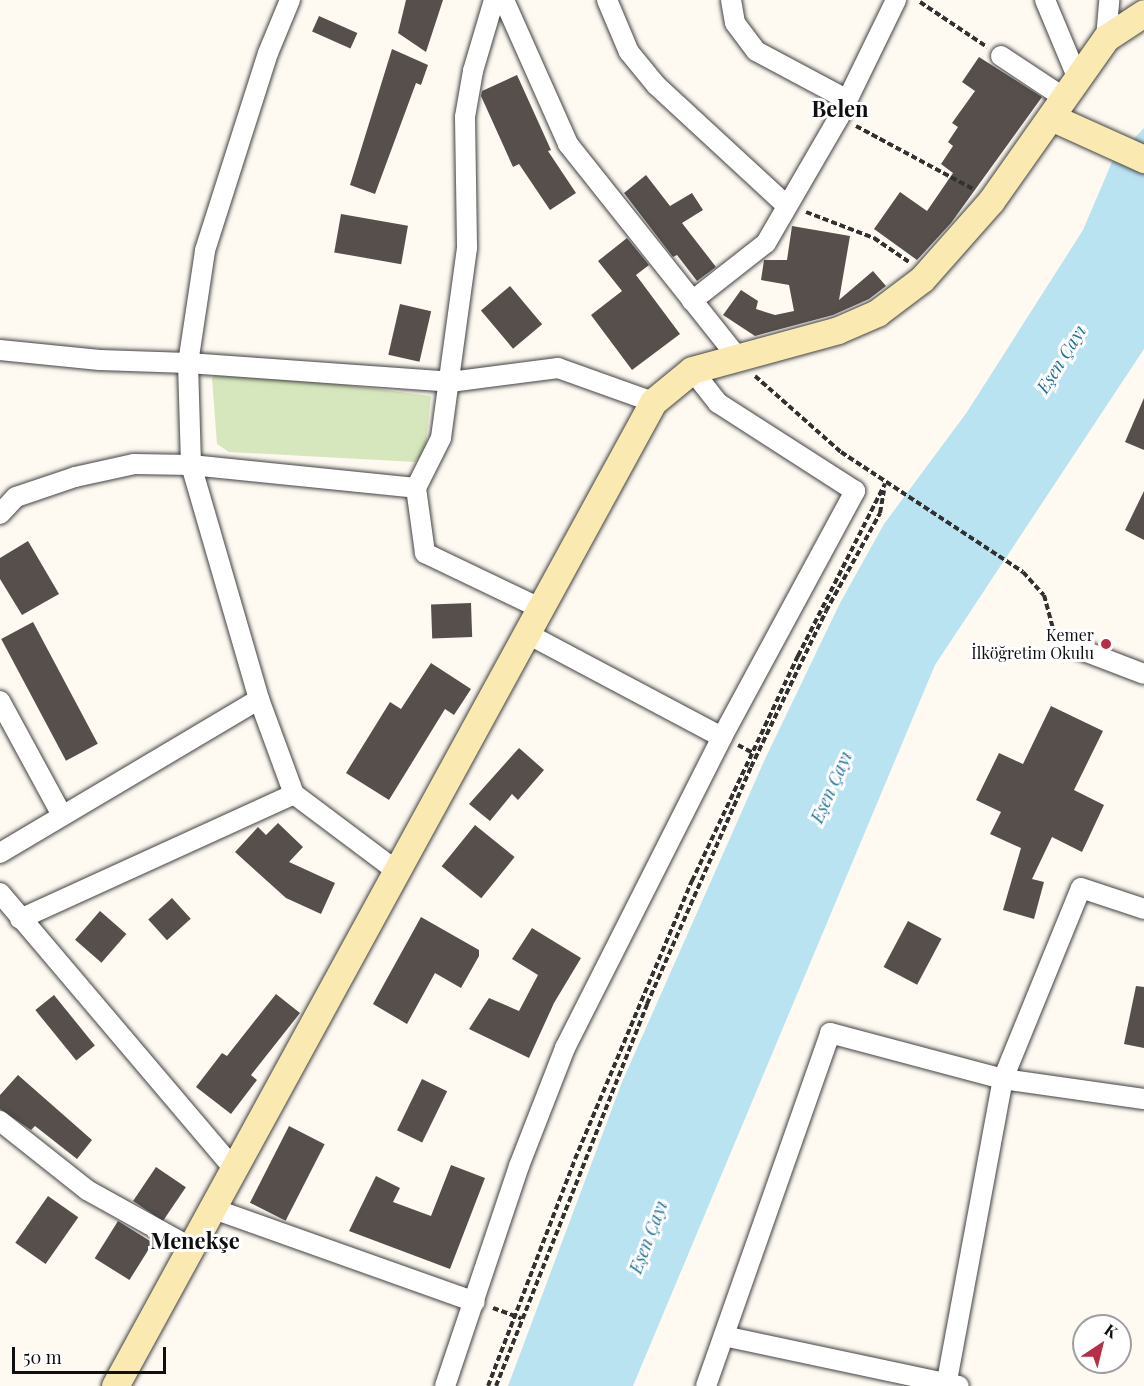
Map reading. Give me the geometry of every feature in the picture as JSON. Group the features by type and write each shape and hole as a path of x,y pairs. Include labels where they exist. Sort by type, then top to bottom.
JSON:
{"street":[{"path":"290,0 268,53 205,251 188,363 191,465 259,699 294,794 398,872"},
{"path":"494,0 473,71 465,117 467,248 450,382 441,438 416,488 425,553 540,608"},
{"path":"504,0 568,144 738,358"},
{"path":"607,0 629,52 656,86 786,205"},
{"path":"731,0 735,23 756,51 846,99"},
{"path":"692,301 766,243 839,117 896,0"},
{"path":"1045,0 1066,99"},
{"path":"1106,39 1109,0"},
{"path":"115,1386 232,1168 398,872 653,402 693,370 838,330 877,313 922,279 991,201 1066,99 1106,39 1144,13"},
{"path":"1001,56 1066,99 1099,140 1144,159"},
{"path":"0,350 100,360 188,363 450,382 558,368 653,402"},
{"path":"445,1386 519,1166 565,1048 722,737 855,491 718,403 693,370"},
{"path":"0,514 16,497 75,477 134,464 191,465 416,488"},
{"path":"526,633 722,737"},
{"path":"1071,646 1144,674"},
{"path":"0,853 259,699"},
{"path":"0,701 62,815"},
{"path":"20,919 294,794"},
{"path":"724,1336 951,1385 1003,1078 1082,888 1144,909"},
{"path":"0,893 232,1168"},
{"path":"706,1386 830,1033 1003,1078 1144,1099"},
{"path":"0,1121 87,1190 190,1247"},
{"path":"211,1208 475,1302"}],"path":[{"path":"921,0 1001,56"},
{"path":"839,117 933,165 991,201"},
{"path":"786,205 874,238 906,257 922,279"},
{"path":"738,358 771,394 885,483 1023,572 1044,595 1053,628 1071,646"},
{"path":"488,1386 513,1315 692,881 798,656 885,483"},
{"path":"496,1386 521,1317 651,993 751,767 826,611 880,513 885,483"},
{"path":"475,1302 521,1317"}],"green space":[{"path":"222,369 431,396 425,451 415,462 229,452 217,444 212,378"}],"water":[{"name":"Eşen Çayı","path":"1144,128 1144,349 935,665 633,1386 508,1386 622,1082 765,759 840,603 884,524 967,412 1083,230 1112,162"}],"building":[{"path":"406,0 443,0 426,52 398,33"},
{"path":"319,16 357,33 350,49 312,32"},
{"path":"392,49 428,65 421,85 416,83 375,194 350,185"},
{"path":"979,57 1042,97 951,223 917,260 874,229 900,192 927,211 953,173 941,164 953,146 948,142 958,127 952,123 975,91 962,82"},
{"path":"517,75 551,150 548,151 576,193 550,210 519,164 513,167 481,96 482,91"},
{"path":"646,175 670,206 692,193 703,210 682,223 716,267 697,281 677,255 673,257 624,193"},
{"path":"341,214 408,226 401,264 334,252"},
{"path":"792,226 850,236 839,300 873,271 886,286 869,299 833,315 755,336 723,315 741,290 758,301 756,309 775,315 794,311 789,285 761,280 764,260 787,260"},
{"path":"627,238 649,265 636,275 680,334 632,370 591,315 622,291 598,261"},
{"path":"510,286 542,324 513,349 481,310"},
{"path":"400,304 431,311 419,362 388,355"},
{"path":"1144,398 1144,450 1125,442"},
{"path":"1144,491 1144,540 1125,530"},
{"path":"28,541 59,594 22,615 0,579 0,558"},
{"path":"471,603 472,637 432,638 431,604"},
{"path":"33,622 98,744 66,761 1,639"},
{"path":"431,663 471,689 454,715 445,709 389,800 346,773 390,702 401,709"},
{"path":"1051,706 1103,731 1074,790 1104,805 1082,852 1052,837 1032,879 1044,882 1034,919 1003,910 1021,848 990,834 1001,812 976,800 999,753 1023,764"},
{"path":"519,748 544,770 518,800 512,794 490,821 469,804"},
{"path":"278,823 303,847 289,862 335,883 321,914 286,898 235,852 258,827 266,835"},
{"path":"475,825 515,857 481,898 442,866"},
{"path":"172,898 191,919 167,940 148,919"},
{"path":"100,911 126,934 101,963 75,940"},
{"path":"421,917 479,950 479,956 461,988 435,973 407,1024 373,1004"},
{"path":"908,921 942,939 917,985 884,967"},
{"path":"532,928 581,958 554,1003 529,1058 469,1029 489,998 519,1011 538,975 512,959"},
{"path":"1136,986 1144,987 1144,1048 1124,1044"},
{"path":"276,994 300,1013 251,1075 257,1080 231,1114 196,1087 222,1053 227,1056"},
{"path":"54,995 95,1046 76,1061 35,1010"},
{"path":"18,1075 92,1140 77,1159 35,1126 31,1130 0,1109 0,1095"},
{"path":"422,1079 447,1091 422,1143 397,1130"},
{"path":"289,1126 325,1144 286,1221 250,1203"},
{"path":"451,1165 485,1178 450,1269 349,1231 376,1176 400,1188 393,1202 431,1216"},
{"path":"156,1167 186,1187 163,1221 133,1201"},
{"path":"48,1196 78,1217 46,1264 15,1243"},
{"path":"118,1221 153,1243 129,1280 95,1258"}],"place":[{"name":"Kemer İlköğretim Okulu","path":"1106,644"}],"district":[{"name":"Belen","path":"840,109"},
{"name":"Menekşe","path":"195,1241"}]}
